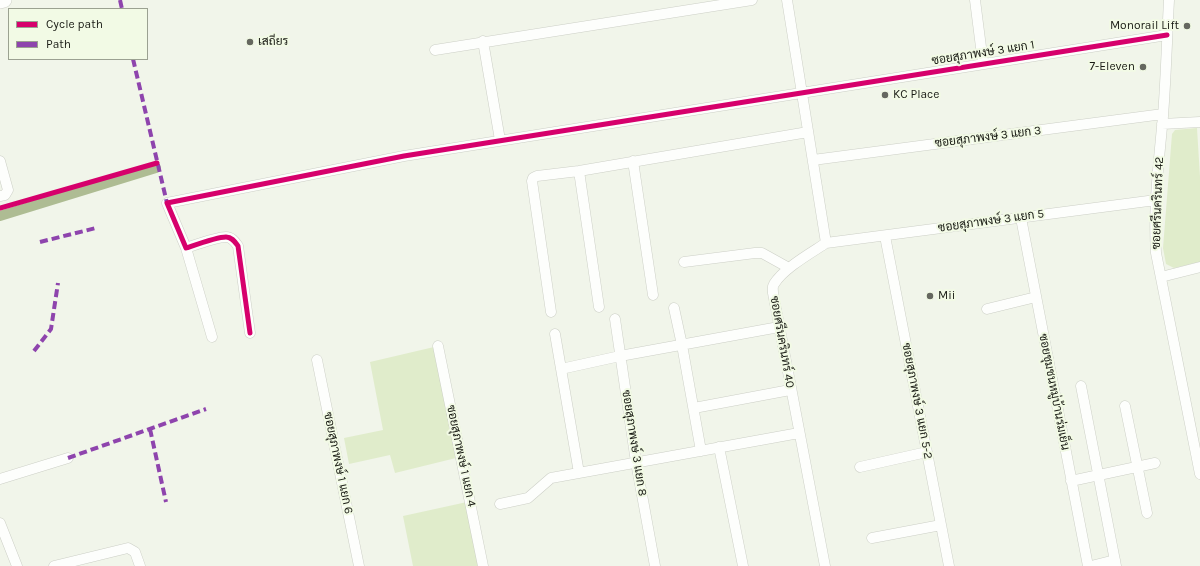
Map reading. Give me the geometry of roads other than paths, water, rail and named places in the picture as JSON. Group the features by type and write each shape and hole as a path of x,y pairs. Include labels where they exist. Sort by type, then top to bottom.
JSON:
{"main road":[{"path":"0,1 4,0"}],"street":[{"path":"435,50 483,41 752,0"},
{"path":"787,0 826,243"},
{"path":"975,0 983,63"},
{"name":"ซอยศรีนครินทร์ 42","path":"1169,0 1163,119 1156,200 1156,246 1200,474"},
{"name":"ซอยสุภาพงษ์ 3 แยก 1","path":"186,248 166,203 404,156 1167,34"},
{"path":"483,41 500,140"},
{"name":"ซอยสุภาพงษ์ 3 แยก 3","path":"813,160 1163,119 1200,122"},
{"path":"551,312 532,181 533,178 537,176 579,171 808,132"},
{"path":"0,161 8,190 5,194 0,196"},
{"path":"633,161 653,295"},
{"path":"579,171 599,307"},
{"name":"ซอยสุภาพงษ์ 3 แยก 5","path":"826,243 1156,200"},
{"name":"ซอยชุมชนหมู่บ้านร่มเย็น","path":"1020,218 1088,566"},
{"name":"ซอยสุภาพงษ์ 3 แยก 5-2","path":"885,236 950,566"},
{"path":"212,337 186,248 202,242 226,237 234,240 238,246 250,333"},
{"name":"ซอยศรีนครินทร์ 40","path":"825,566 790,390 773,287 774,283 789,268 826,243"},
{"path":"684,262 755,253 762,254 789,268"},
{"path":"1161,277 1200,267"},
{"path":"986,308 1036,297"},
{"path":"674,308 701,451"},
{"name":"ซอยสุภาพงษ์ 3 แยก 8","path":"615,319 636,462 655,566"},
{"path":"561,369 620,356 779,327"},
{"path":"554,334 579,473"},
{"name":"ซอยสุภาพงษ์ 1 แยก 4","path":"438,346 483,566"},
{"name":"ซอยสุภาพงษ์ 1 แยก 6","path":"317,360 359,566"},
{"path":"1081,386 1116,563 1091,566"},
{"path":"694,408 790,390"},
{"path":"1125,406 1147,513"},
{"path":"500,504 528,498 551,478 799,433"},
{"path":"719,447 743,566"},
{"path":"860,467 927,452"},
{"path":"0,479 68,458"},
{"path":"1071,481 1155,463"},
{"path":"0,523 17,566"},
{"path":"872,538 941,525"},
{"path":"54,566 128,548 135,552 140,566"}],"waterway":[{"path":"0,216 156,168"}],"place":[{"name":"Monorail Lift","path":"1187,26"},
{"name":"เสถียร","path":"250,42"},
{"name":"7-Eleven","path":"1143,67"},
{"name":"KC Place","path":"885,95"},
{"name":"Mii","path":"930,296"}]}
